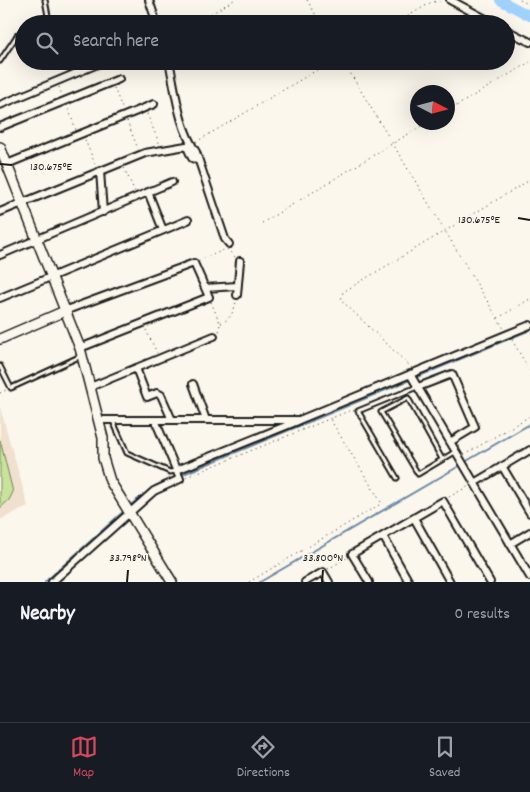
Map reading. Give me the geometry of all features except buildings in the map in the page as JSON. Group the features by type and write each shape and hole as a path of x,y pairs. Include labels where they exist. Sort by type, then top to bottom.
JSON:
{"street":[{"path":"149,0 154,15"},
{"path":"450,0 478,15"},
{"path":"515,34 530,42"},
{"path":"0,105 83,70"},
{"path":"170,70 174,96 192,158 199,161 222,232 229,244"},
{"path":"0,127 119,79"},
{"path":"7,164 154,104"},
{"path":"0,212 140,155 189,146"},
{"path":"0,148 67,310 81,352 103,438 103,458 110,481 172,582"},
{"path":"99,171 103,212"},
{"path":"0,255 172,182"},
{"path":"148,192 163,230"},
{"path":"0,298 188,220"},
{"path":"237,296 240,261"},
{"path":"0,339 67,310 194,263 209,297 142,323 81,352"},
{"path":"205,288 237,286"},
{"path":"177,470 530,324"},
{"path":"90,387 214,336"},
{"path":"136,368 147,397 157,393 161,395 172,420"},
{"path":"412,373 455,452 530,577"},
{"path":"418,387 452,374 475,427 450,442"},
{"path":"193,384 206,420"},
{"path":"98,420 299,420"},
{"path":"52,582 131,514 154,491 180,479 177,470 174,469 155,420"},
{"path":"474,483 530,450"},
{"path":"502,466 530,513"},
{"path":"368,582 352,554 443,501 488,581"},
{"path":"414,518 450,582"},
{"path":"510,544 530,532"},
{"path":"383,536 409,582"},
{"path":"305,582 323,572 328,582"}],"lane":[{"path":"45,0 48,15"},
{"path":"0,61 15,38"},
{"path":"0,366 11,388 81,352"},
{"path":"397,478 358,410 418,387"},
{"path":"442,459 408,398 381,412 418,474 455,452"},
{"path":"112,420 127,453 170,472 177,470"}],"path":[{"path":"209,15 234,0"},
{"path":"307,0 316,15"},
{"path":"410,15 430,3 443,0"},
{"path":"520,0 530,5"},
{"path":"455,107 530,62"},
{"path":"189,146 317,70"},
{"path":"348,70 530,371"},
{"path":"57,81 80,134 99,171"},
{"path":"111,82 140,155"},
{"path":"145,108 162,150"},
{"path":"262,223 415,130"},
{"path":"122,162 137,197"},
{"path":"412,373 341,300 343,292 530,180"},
{"path":"194,263 227,249 240,261"},
{"path":"220,323 226,321 235,310 237,296"},
{"path":"209,297 220,323 220,333 214,336"},
{"path":"498,318 530,299"},
{"path":"142,323 160,358"},
{"path":"0,393 11,388"},
{"path":"180,479 349,411 358,410"},
{"path":"459,458 530,416"},
{"path":"249,582 379,505 381,502 330,419"},
{"path":"443,501 474,483"},
{"path":"323,572 352,554"}],"shaded area":[{"path":"0,407 28,506 0,520"}],"green space":[{"path":"0,440 13,492 9,500 0,508"}],"waterway":[{"path":"500,0 530,16"},
{"path":"181,475 530,330"},
{"path":"465,462 530,424"},
{"path":"260,582 461,465"},
{"path":"128,507 155,486 177,476"},
{"path":"45,582 125,510"}]}
